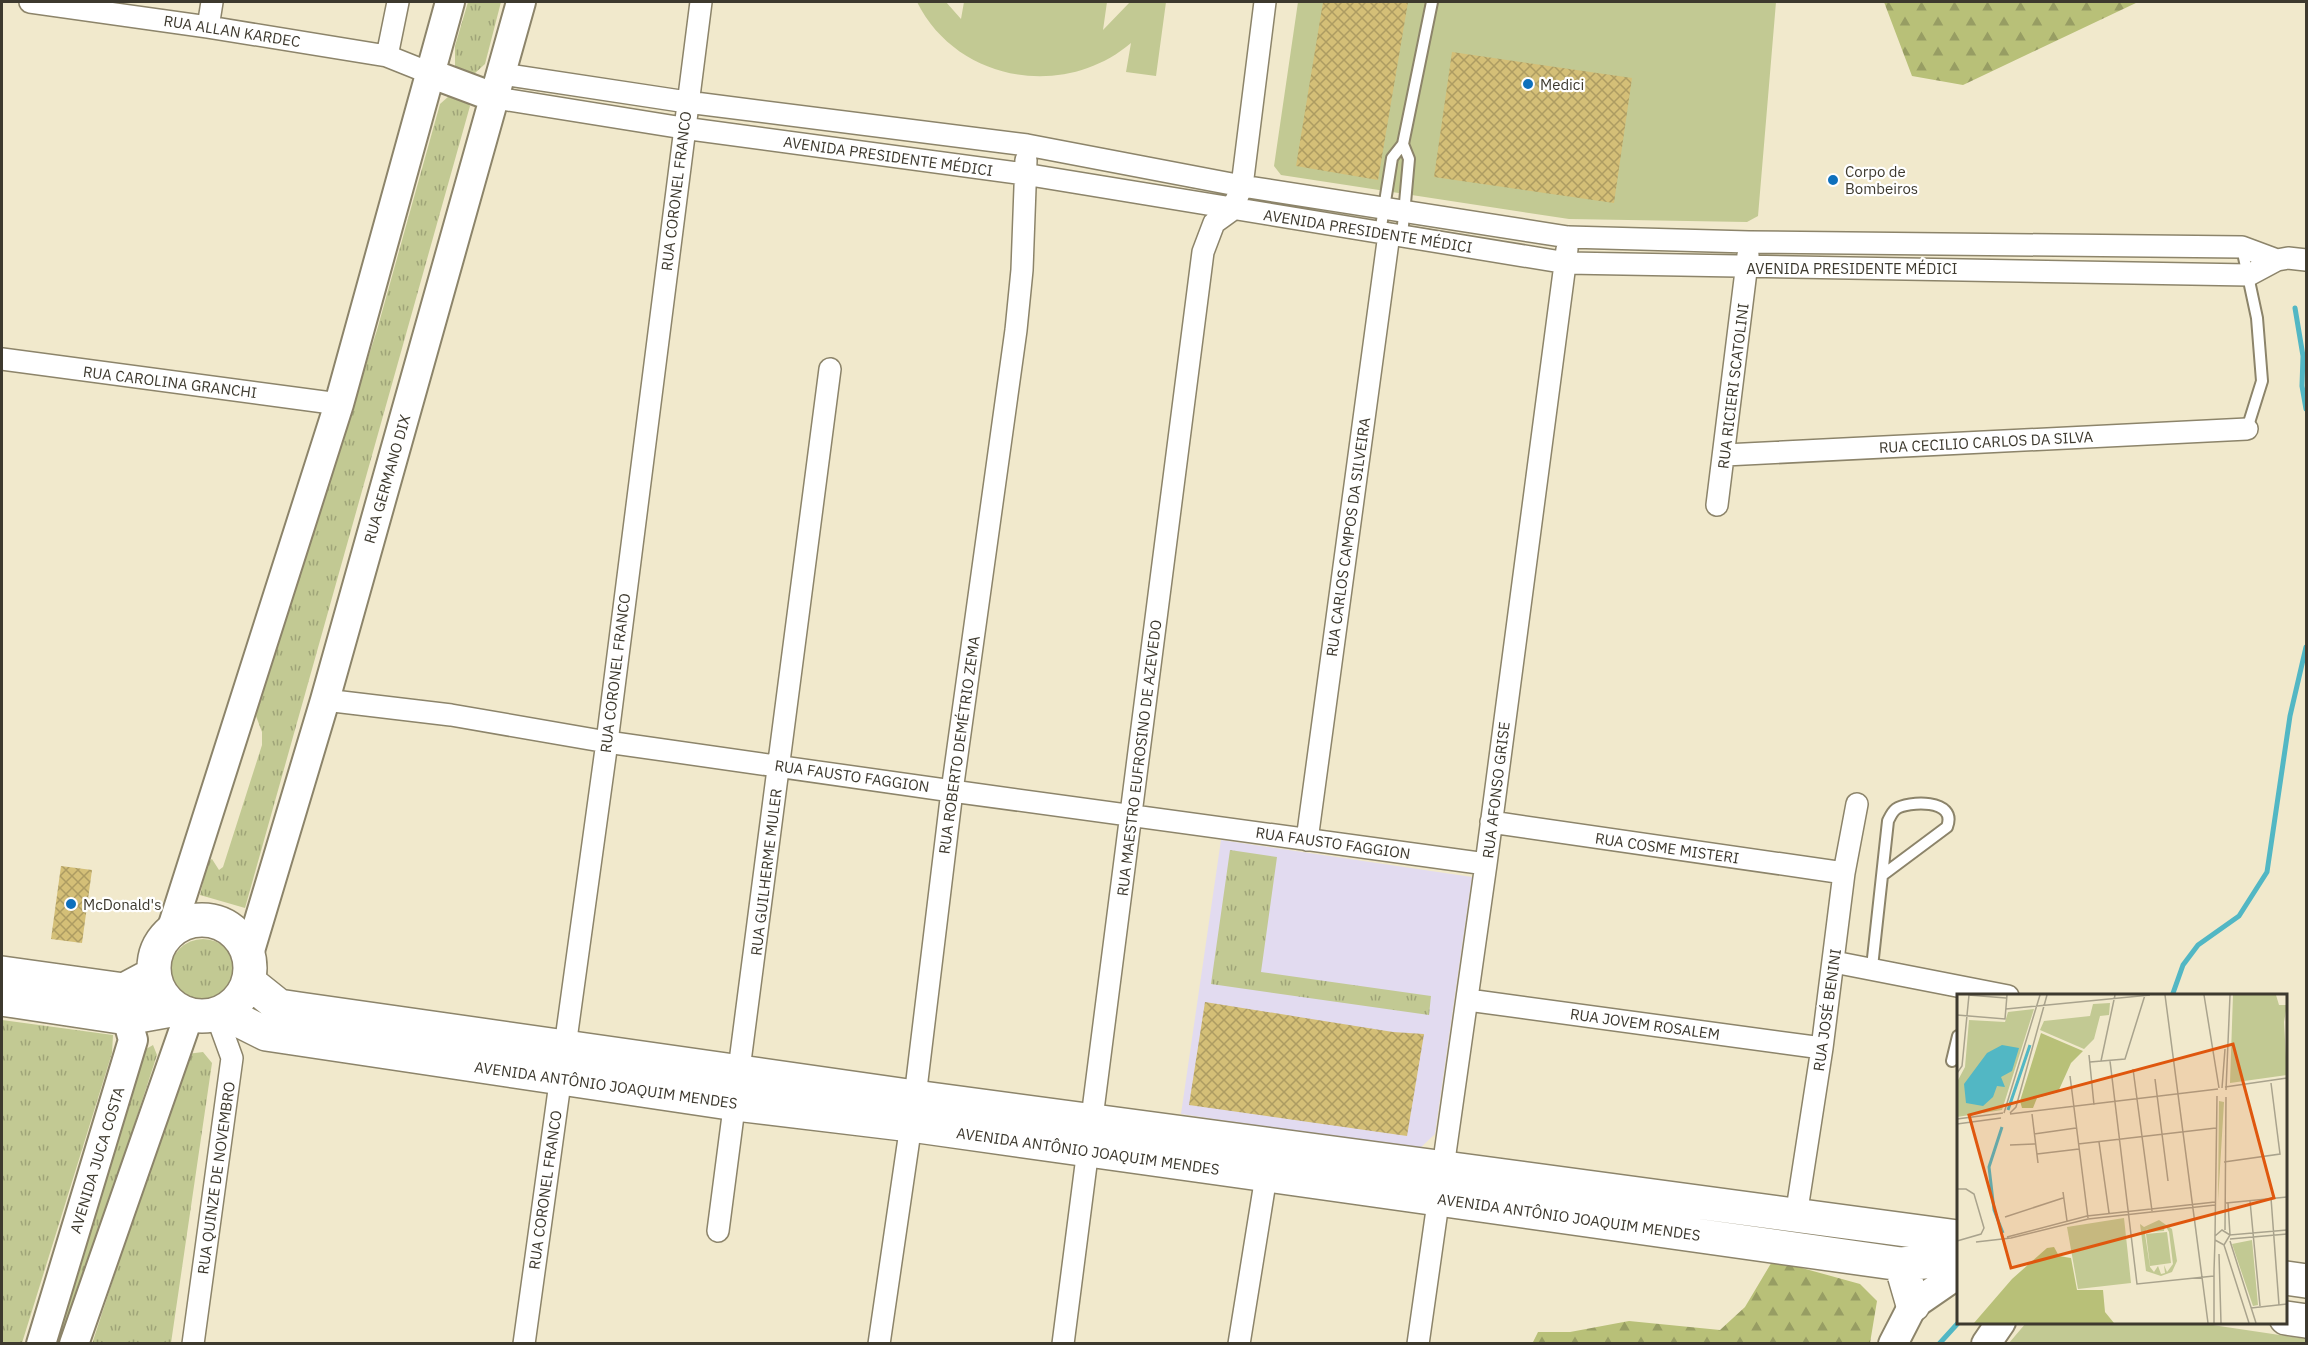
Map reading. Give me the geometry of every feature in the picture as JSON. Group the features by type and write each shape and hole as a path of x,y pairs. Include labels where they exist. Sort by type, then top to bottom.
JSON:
{"main road":[{"path":"74,1344 186,1002 157,950 171,931 339,404 432,74 450,2"},
{"name":"RUA GERMANO DIX","path":"249,968 521,2"},
{"path":"432,74 499,86"},
{"path":"2,999 127,1018 186,1002 244,994 249,968 242,940 231,929 216,922 193,921 171,931"},
{"name":"AVENIDA ANTÔNIO JOAQUIM MENDES","path":"249,968 279,1006 563,1063 736,1104 913,1111 1443,1184 1796,1216 1957,1238"},
{"path":"2,973 124,990 186,1002"},
{"name":"AVENIDA ANTÔNIO JOAQUIM MENDES","path":"186,1002 266,1034 563,1063 740,1070 913,1111"},
{"name":"AVENIDA JUCA COSTA","path":"41,1344 133,1040 127,1018"},
{"name":"AVENIDA ANTÔNIO JOAQUIM MENDES","path":"1443,1184 1901,1264 1957,1259"},
{"path":"1901,1264 1913,1305"},
{"path":"1893,1344 1913,1305 1957,1275"},
{"path":"2287,1278 2307,1281"},
{"path":"2287,1318 2307,1321"},
{"path":"1986,1344 2000,1324"}],"street":[{"name":"RUA ALLAN KARDEC","path":"30,2 208,27 387,56 432,74"},
{"path":"208,27 212,2"},
{"path":"387,56 398,2"},
{"name":"RUA CORONEL FRANCO","path":"524,1344 607,742 683,128 701,2"},
{"name":"RUA MAESTRO EUFROSINO DE AZEVEDO","path":"1063,1344 1203,252 1214,223 1232,210 1242,186 1265,2"},
{"name":"AVENIDA PRESIDENTE MÉDICI","path":"499,86 687,102 1027,145 1242,186 1568,237 1749,242 2242,247 2293,260"},
{"name":"AVENIDA PRESIDENTE MÉDICI","path":"499,86 683,128 1024,174 1232,210 1567,263 1747,268 1920,268 2249,275"},
{"path":"863,153 866,126"},
{"name":"RUA ROBERTO DEMÉTRIO ZEMA","path":"879,1344 913,1111 952,791 1016,330 1024,232 1024,174 1027,145"},
{"name":"RUA CARLOS CAMPOS DA SILVEIRA","path":"1307,840 1390,234"},
{"name":"RUA AFONSO GRISE","path":"1418,1344 1468,1000 1567,263 1568,237"},
{"path":"1650,265 1652,240"},
{"name":"RUA RICIERI SCATOLINI","path":"1717,505 1725,455 1749,242"},
{"path":"1919,243 1920,268"},
{"path":"2249,275 2293,260"},
{"name":"RUA CAROLINA GRANCHI","path":"2,359 339,404"},
{"name":"RUA GUILHERME MULER","path":"718,1231 830,369"},
{"name":"RUA CECILIO CARLOS DA SILVA","path":"1725,455 2247,429"},
{"name":"RUA FAUSTO FAGGION","path":"325,700 451,715 607,742 1486,864"},
{"name":"RUA JOSÉ BENINI","path":"1796,1216 1822,1048 1844,873 1857,804"},
{"name":"RUA COSME MISTERI","path":"1491,822 1844,873"},
{"path":"1834,962 1872,967 1971,991 1993,994"},
{"name":"RUA JOVEM ROSALEM","path":"1468,1000 1822,1048"},
{"name":"RUA QUINZE DE NOVEMBRO","path":"186,1002 232,1058 193,1344"},
{"path":"1239,1344 1268,1161"}],"lane":[{"path":"1390,234 1394,210 1392,158 1403,144 1432,2"},
{"path":"1390,234 1394,210 1409,159 1403,144"},
{"path":"2242,247 2257,318 2262,381 2247,429"},
{"path":"1872,967 1888,821 1894,810 1904,805 1941,806 1949,812 1947,827 1884,874"},
{"path":"1952,1061 1957,1043"}],"shaded area":[{"path":"1221,840 1472,877 1435,1134 1418,1150 1181,1114"}],"green space":[{"path":"468,2 501,2 485,64 474,74 455,67 455,46"},
{"path":"917,2 946,2 961,19 964,2 1107,2 1103,30 1130,2 1166,2 1156,76 1126,72 1131,43 1104,61 1075,72 1044,76 1014,74 985,65 958,50 935,29"},
{"name":"Medici","path":"1298,2 1776,2 1758,216 1747,222 1569,219 1281,175 1274,166"},
{"path":"1884,2 2138,2 1963,85 1912,76"},
{"path":"449,96 466,99 470,106 245,908 200,895 208,861 212,859 219,870 223,867 262,745 262,732 256,716 261,693 377,330 440,104"},
{"path":"1230,850 1277,857 1261,972 1431,996 1429,1015 1211,984"},
{"path":"203,939 216,942 226,949 233,959 236,972 233,985 226,995 216,1002 203,1005 190,1002 180,995 173,985 170,972 173,959 180,949 190,942"},
{"path":"2,1020 113,1035 112,1053 22,1343 2,1343"},
{"path":"153,1045 157,1055 63,1343 54,1344 141,1052"},
{"path":"203,1052 212,1063 171,1343 92,1344 187,1054"},
{"path":"1773,1260 1860,1284 1877,1301 1870,1343 1532,1344 1538,1332 1570,1332 1629,1321 1720,1330 1745,1307"},
{"path":"2025,1324 2206,1324 2306,1339 2306,1343 2009,1343"}],"building":[{"path":"1323,2 1408,2 1378,180 1296,166"},
{"path":"1452,52 1632,78 1614,203 1434,177"},
{"name":"McDonald's","path":"61,866 92,870 82,943 51,939"},
{"path":"1205,1002 1393,1032 1424,1034 1407,1136 1189,1105"}],"waterway":[{"path":"2295,308 2303,356 2302,386 2306,409"},
{"path":"2173,994 2183,965 2198,945 2239,916 2267,872 2290,716 2306,647"},
{"path":"1939,1344 1957,1324"}],"place":[{"name":"Medici","path":"1528,84"},
{"name":"Corpo de Bombeiros","path":"1833,180"},
{"name":"McDonald's","path":"71,904"}]}
